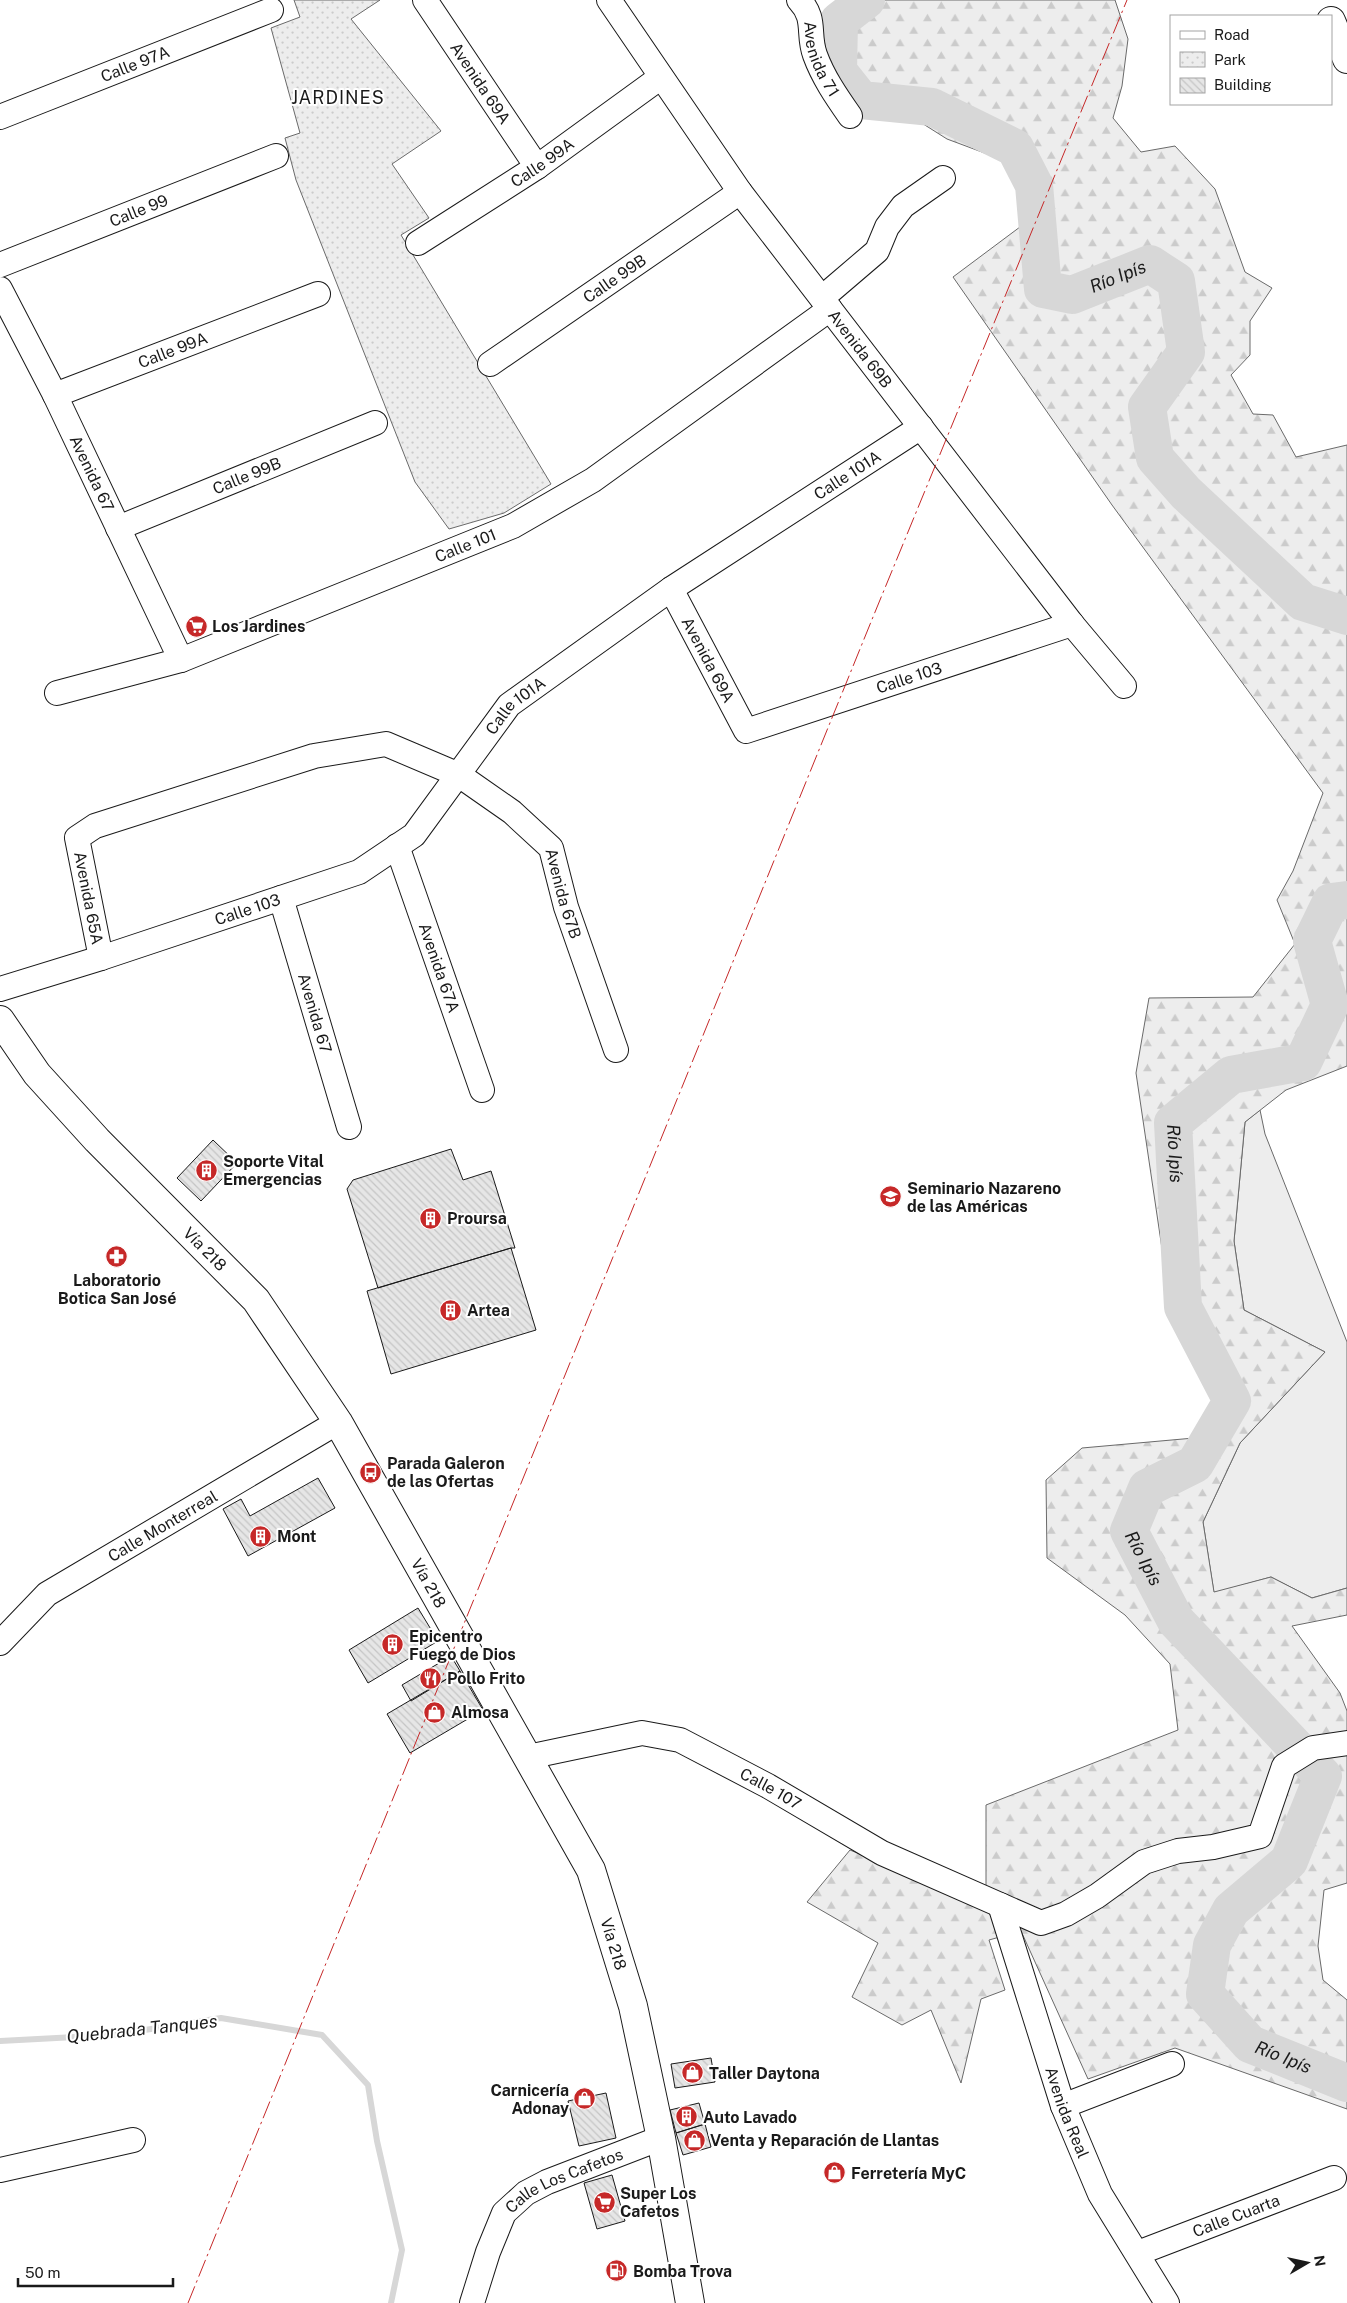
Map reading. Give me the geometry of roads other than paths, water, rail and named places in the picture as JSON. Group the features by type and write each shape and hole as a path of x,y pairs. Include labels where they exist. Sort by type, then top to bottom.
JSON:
{"main road":[{"path":"1322,0 1329,15"},
{"path":"1332,23 1347,59"},
{"name":"Vía 218","path":"0,1020 37,1074 97,1140 256,1300 338,1422 591,1870 633,2006 661,2138 690,2303"}],"street":[{"name":"Avenida 69A","path":"425,0 537,167"},
{"name":"Avenida 69B","path":"609,0 740,192 1072,624 1124,686"},
{"name":"Avenida 71","path":"799,0 809,10 814,53 831,89 850,116"},
{"name":"Calle 97A","path":"0,117 271,10"},
{"name":"Calle 99A","path":"418,243 537,167 661,77"},
{"name":"Calle 99","path":"0,265 276,156"},
{"name":"Calle 101","path":"57,694 181,660 513,526 593,480 826,303 877,251 887,227 903,206 943,178"},
{"name":"Calle 99B","path":"490,364 740,192"},
{"name":"Avenida 67","path":"0,288 55,395 181,660"},
{"name":"Calle 99A","path":"55,395 318,294"},
{"name":"Calle 99B","path":"118,528 375,422"},
{"name":"Calle 101A","path":"459,774 509,705 671,589 921,427"},
{"name":"Avenida 69A","path":"671,589 746,730"},
{"name":"Calle 103","path":"746,730 1072,624"},
{"name":"Avenida 65A","path":"101,958 77,838 96,826 314,756 386,744 459,774"},
{"name":"Calle 103","path":"0,989 101,958 359,872 414,834 459,774"},
{"name":"Avenida 67B","path":"459,774 512,812 550,848 566,907 616,1050"},
{"name":"Avenida 67A","path":"397,846 482,1090"},
{"name":"Avenida 67","path":"281,898 349,1127"},
{"name":"Calle Monterreal","path":"0,1643 47,1594 338,1422"},
{"name":"Calle 107","path":"528,1757 642,1733 680,1740 768,1786 882,1852 1042,1923 1066,1914 1097,1896 1144,1862 1178,1851 1214,1847 1260,1836 1284,1766 1313,1748 1341,1744"},
{"name":"Avenida Real","path":"1000,1905 1063,2106 1100,2194 1167,2303"},
{"path":"1063,2106 1172,2064"},
{"name":"Calle Los Cafetos","path":"472,2303 488,2252 504,2213 526,2193 547,2182 661,2138"},
{"path":"0,2170 133,2140"},
{"name":"Calle Cuarta","path":"1138,2253 1334,2178"}],"waterway":[{"name":"Río Ipís","path":"866,0 839,21 838,71 861,100 932,107 1015,148 1034,185 1043,289 1072,295 1150,264 1176,281 1186,352 1147,407 1155,458 1186,493 1303,602 1347,616"},
{"name":"Río Ipís","path":"1347,900 1331,902 1312,941 1330,1005 1303,1062 1231,1075 1173,1123 1183,1307 1232,1401 1195,1464 1147,1488 1129,1531 1176,1621 1323,1776 1289,1861 1231,1910 1212,1945 1205,1994 1250,2044 1347,2083"},
{"name":"Quebrada Tanques","path":"0,2041 113,2035 221,2018 322,2035 368,2085 377,2141 402,2250 391,2303"}],"place":[{"name":"Los Jardines","path":"196,626"},
{"name":"Soporte Vital Emergencias","path":"207,1170"},
{"name":"Seminario Nazareno de las Américas","path":"891,1197"},
{"name":"Proursa","path":"431,1218"},
{"name":"Laboratorio Botica San José","path":"117,1256"},
{"name":"Artea","path":"451,1310"},
{"name":"Parada Galeron de las Ofertas","path":"371,1472"},
{"name":"Mont","path":"261,1536"},
{"name":"Epicentro Fuego de Dios","path":"393,1645"},
{"name":"Pollo Frito","path":"431,1678"},
{"name":"Almosa","path":"435,1712"},
{"name":"Taller Daytona","path":"693,2073"},
{"name":"Carnicería Adonay","path":"585,2099"},
{"name":"Auto Lavado","path":"687,2117"},
{"name":"Venta y Reparación de Llantas","path":"694,2140"},
{"name":"Ferretería MyC","path":"835,2173"},
{"name":"Super Los Cafetos","path":"604,2202"},
{"name":"Bomba Trova","path":"617,2271"}],"district":[{"name":"JARDINES","path":"338,98"}]}
